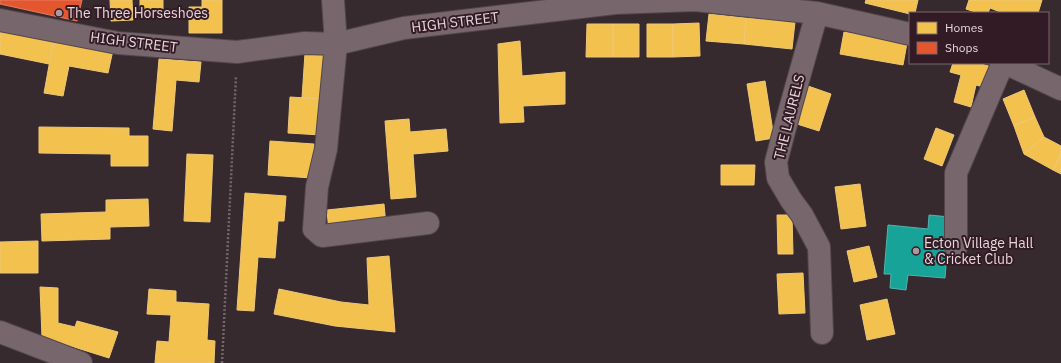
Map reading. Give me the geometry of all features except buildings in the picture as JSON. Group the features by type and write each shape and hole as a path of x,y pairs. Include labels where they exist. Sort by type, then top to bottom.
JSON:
{"street":[{"path":"333,0 336,44 326,149 317,187 314,229 322,236 428,223"},
{"name":"HIGH STREET","path":"0,20 118,43 237,52 305,43 336,44 404,28 614,2 694,0 817,13 909,34"},
{"name":"THE LAURELS","path":"817,13 776,162 778,178 802,215 819,247 822,333"},
{"path":"956,247 956,173 1004,64"},
{"path":"1006,64 1061,89"},
{"path":"0,332 81,363"}],"path":[{"path":"222,363 237,52"}],"place":[{"name":"The Three Horseshoes","path":"59,13"},
{"name":"Ecton Village Hall & Cricket Club","path":"916,251"}]}
